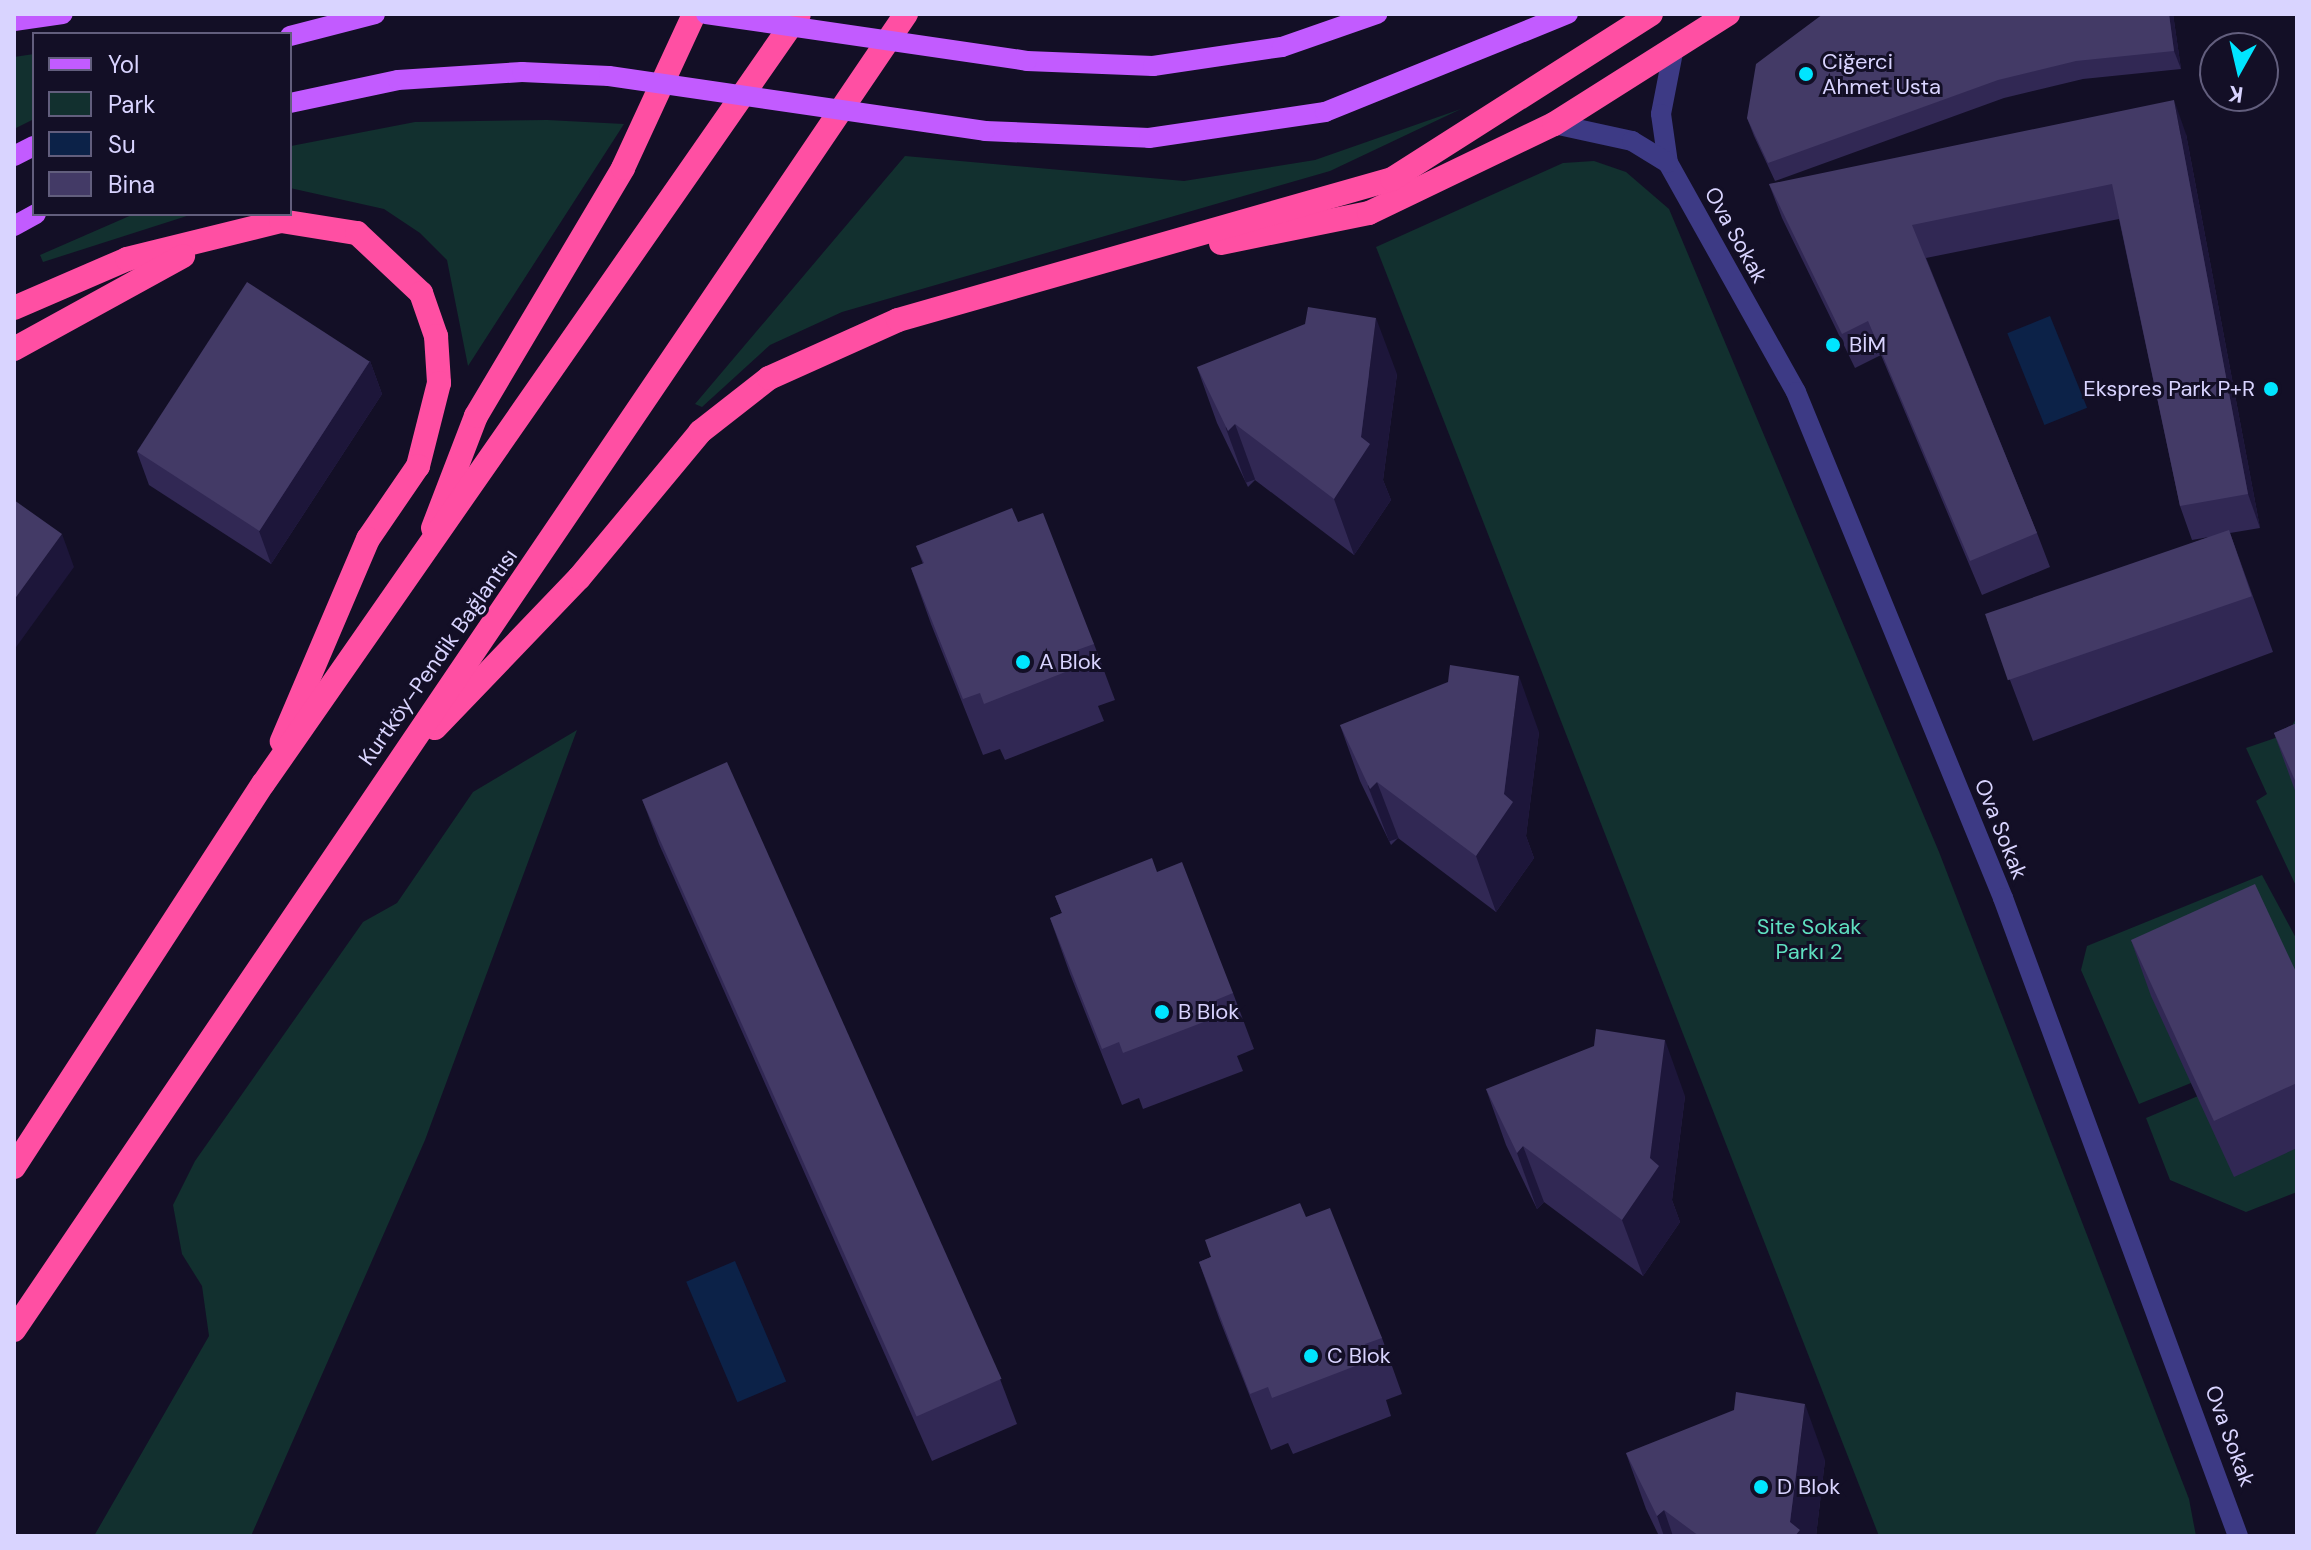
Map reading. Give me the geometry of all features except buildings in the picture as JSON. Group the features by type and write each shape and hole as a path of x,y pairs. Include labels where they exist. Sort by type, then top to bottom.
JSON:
{"highway":[{"path":"418,567 476,416 623,168 694,14"},
{"path":"14,1167 263,784 418,567 799,14"},
{"name":"Kurtköy-Pendik Bağlantısı","path":"14,1330 906,14"},
{"path":"384,781 579,578 700,432 769,378 898,320 1392,179 1651,14"},
{"path":"1058,275 1369,213 1554,124 1728,14"},
{"path":"14,308 127,259 237,227 315,222 357,233 421,293 436,336 439,383 418,466 368,539 263,784"},
{"path":"14,349 78,308 204,247 268,230 357,233"}],"main road":[{"path":"14,21 63,14"},
{"path":"292,35 375,14"},
{"path":"706,14 1027,61 1153,66 1282,47 1377,14"},
{"path":"292,103 398,80 522,72 609,76 985,131 1149,138 1325,112 1568,14"},
{"path":"14,156 32,147"},
{"path":"14,226 32,216"}],"street":[{"name":"Ova Sokak","path":"1674,47 1661,114 1668,163 1796,392 2003,898 2238,1536"},
{"name":"Ova Sokak","path":"1554,124 1632,141 1668,163"}],"green space":[{"path":"32,54 32,120 14,129 14,57"},
{"path":"1461,109 1330,171 842,312 770,345 702,407 695,404 905,156 1184,181 1315,160"},
{"path":"547,120 624,124 468,366 447,260 420,233 384,209 292,188 292,146 415,122"},
{"name":"Site Sokak Parkı 2","path":"1594,161 1626,172 1669,209 1939,852 2189,1499 2196,1536 1879,1536 1376,247 1563,163"},
{"path":"129,216 187,216 43,262 40,255"},
{"path":"2297,717 2297,888 2256,801 2267,794 2246,748 2287,734"},
{"path":"577,730 425,1140 251,1536 94,1536 209,1336 202,1286 182,1254 173,1205 195,1161 363,922 397,903 473,792"},
{"path":"2262,875 2297,940 2297,1192 2246,1212 2170,1180 2146,1118 2198,1096 2191,1083 2139,1104 2081,970 2087,946"}],"water":[{"path":"2050,316 2087,408 2044,425 2007,333"},
{"path":"735,1261 786,1382 737,1402 686,1282"}],"place":[{"name":"Ciğerci Ahmet Usta","path":"1806,74"},
{"name":"BİM","path":"1833,345"},
{"name":"Ekspres Park P+R","path":"2271,389"},
{"name":"A Blok","path":"1023,662"},
{"name":"B Blok","path":"1162,1012"},
{"name":"C Blok","path":"1311,1356"},
{"name":"D Blok","path":"1761,1487"}]}
